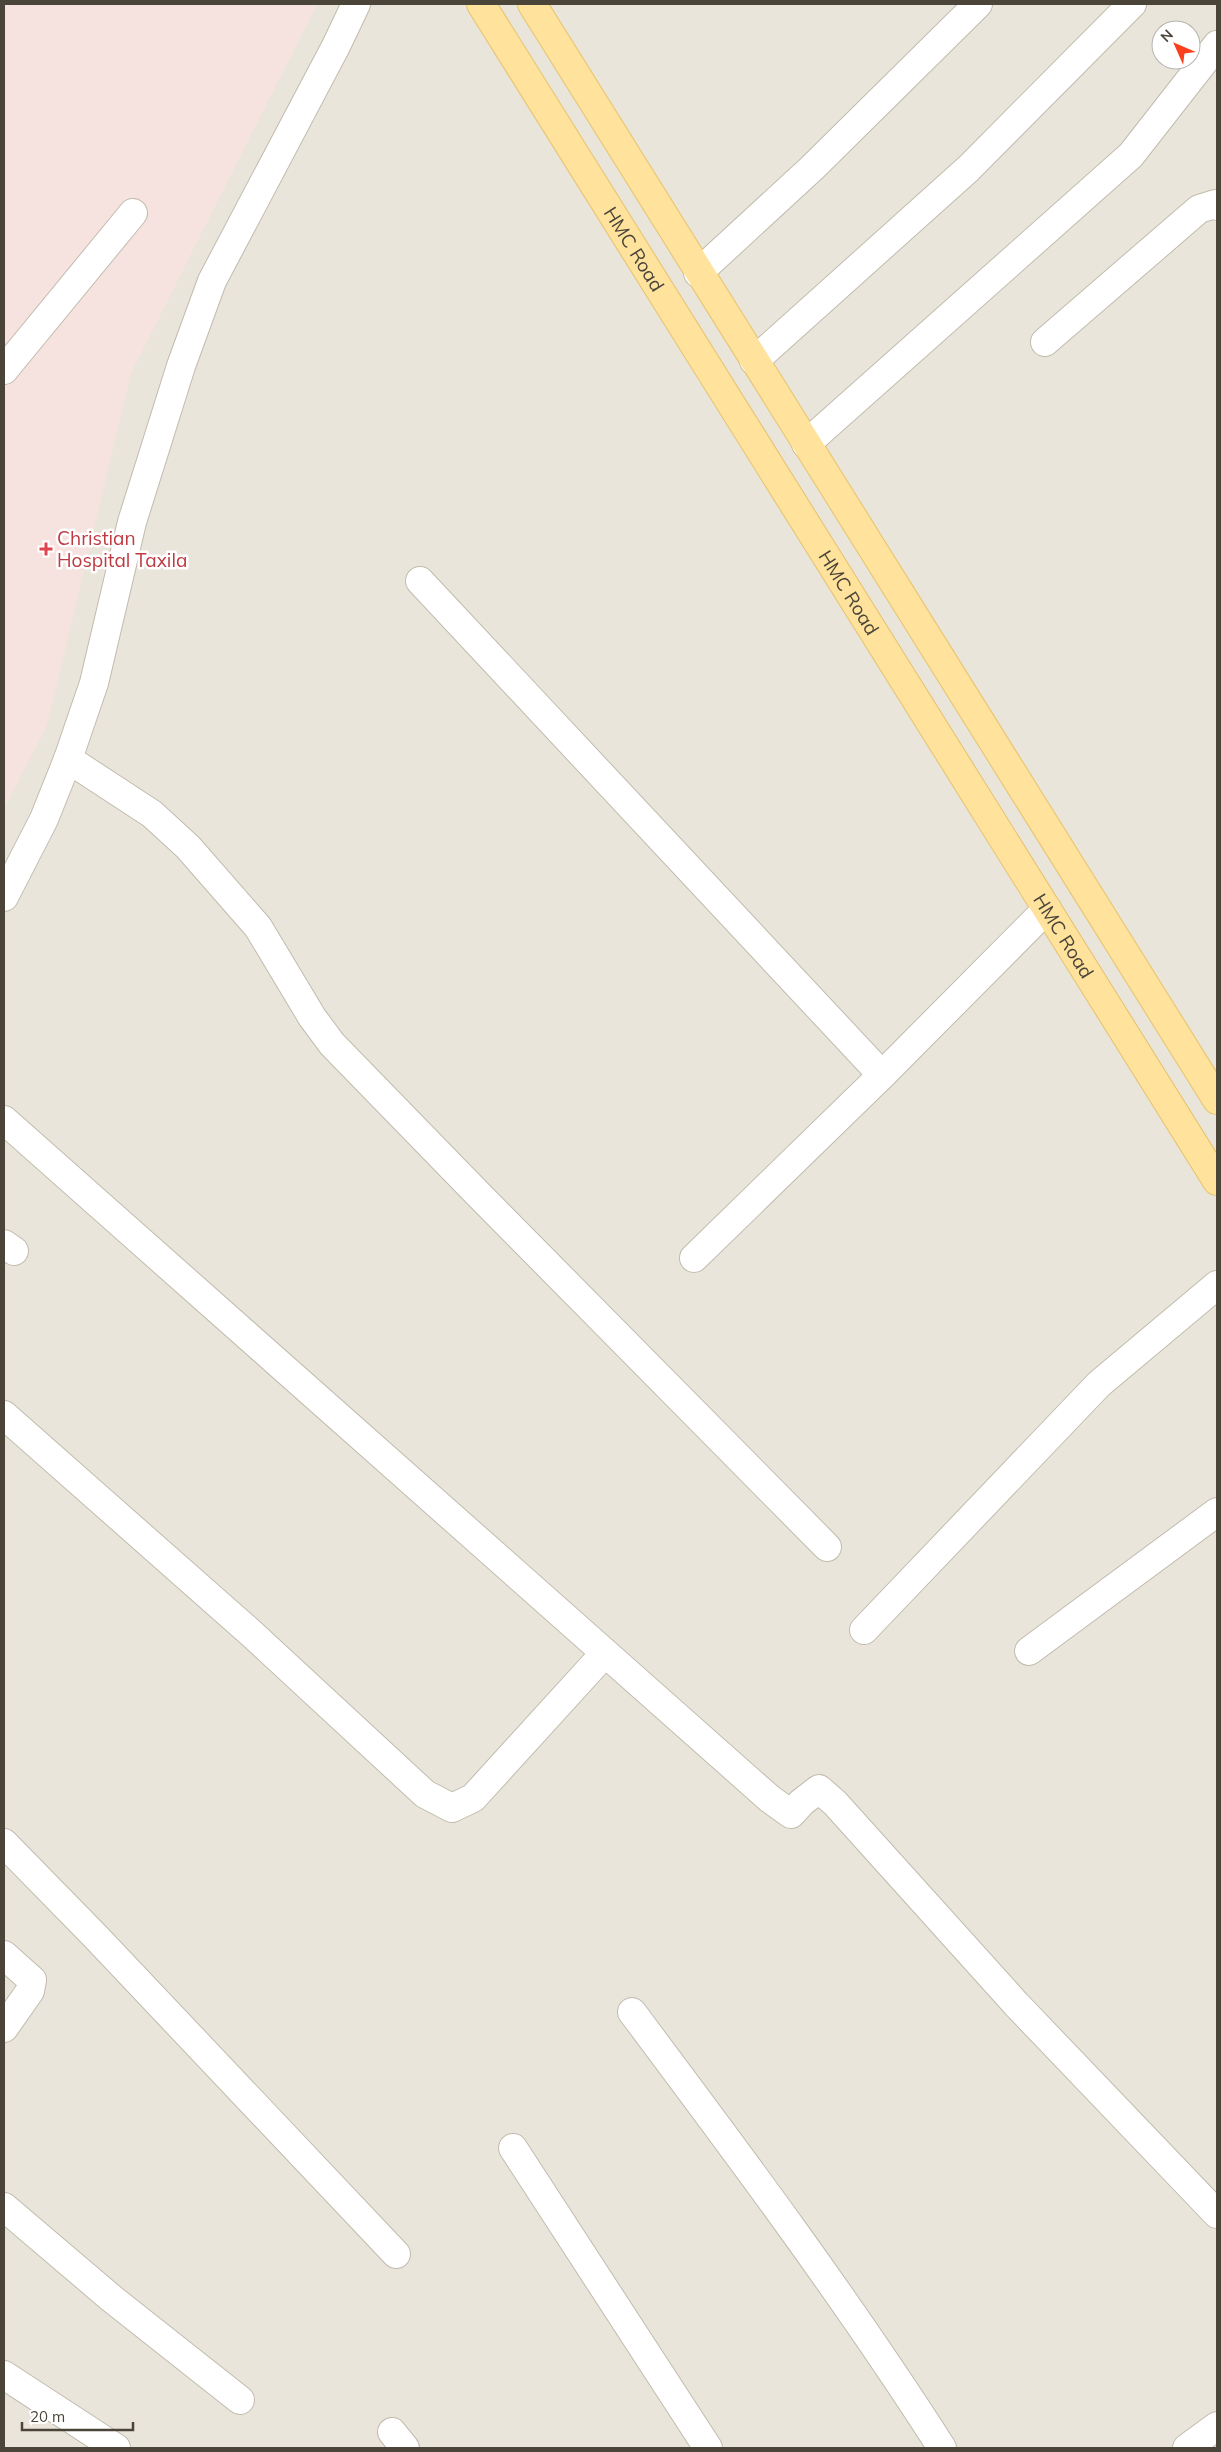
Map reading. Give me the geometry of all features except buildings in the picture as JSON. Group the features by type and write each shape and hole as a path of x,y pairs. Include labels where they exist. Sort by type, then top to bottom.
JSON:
{"main road":[{"name":"HMC Road","path":"480,4 1217,1181"},
{"path":"532,4 698,273 1217,1100"}],"street":[{"path":"4,897 44,819 68,759 94,683 132,522 182,366 212,281 336,46 356,4"},
{"path":"698,273 812,168 978,4"},
{"path":"754,362 968,169 1132,4"},
{"path":"806,444 1131,155 1217,45"},
{"path":"1045,342 1200,209 1215,204 1217,206"},
{"path":"4,370 133,213"},
{"path":"420,581 882,1075"},
{"path":"68,759 152,814 188,847 258,927 312,1017 332,1044 827,1548"},
{"path":"694,1258 882,1075 1047,909"},
{"path":"4,1120 770,1799 791,1814 802,1802 819,1789 1016,2004 1217,2214"},
{"path":"864,1630 1099,1384 1217,1286"},
{"path":"4,1416 245,1627 425,1794 452,1808 473,1798 605,1653"},
{"path":"1030,1651 1217,1512"},
{"path":"4,1844 96,1937 396,2254"},
{"path":"4,1955 32,1980 30,1991 4,2028"},
{"path":"632,2012 737,2152 884,2359 942,2448"},
{"path":"513,2148 708,2448"},
{"path":"4,2207 111,2298 240,2400"},
{"path":"4,2375 116,2448"},
{"path":"1187,2448 1217,2426"}],"shaded area":[{"path":"4,4 1217,4 1217,2448 4,2448"},
{"name":"Christian Hospital Taxila","path":"4,4 317,4 131,373 47,725 4,809"}],"place":[{"name":"Christian Hospital Taxila","path":"46,549"}]}
